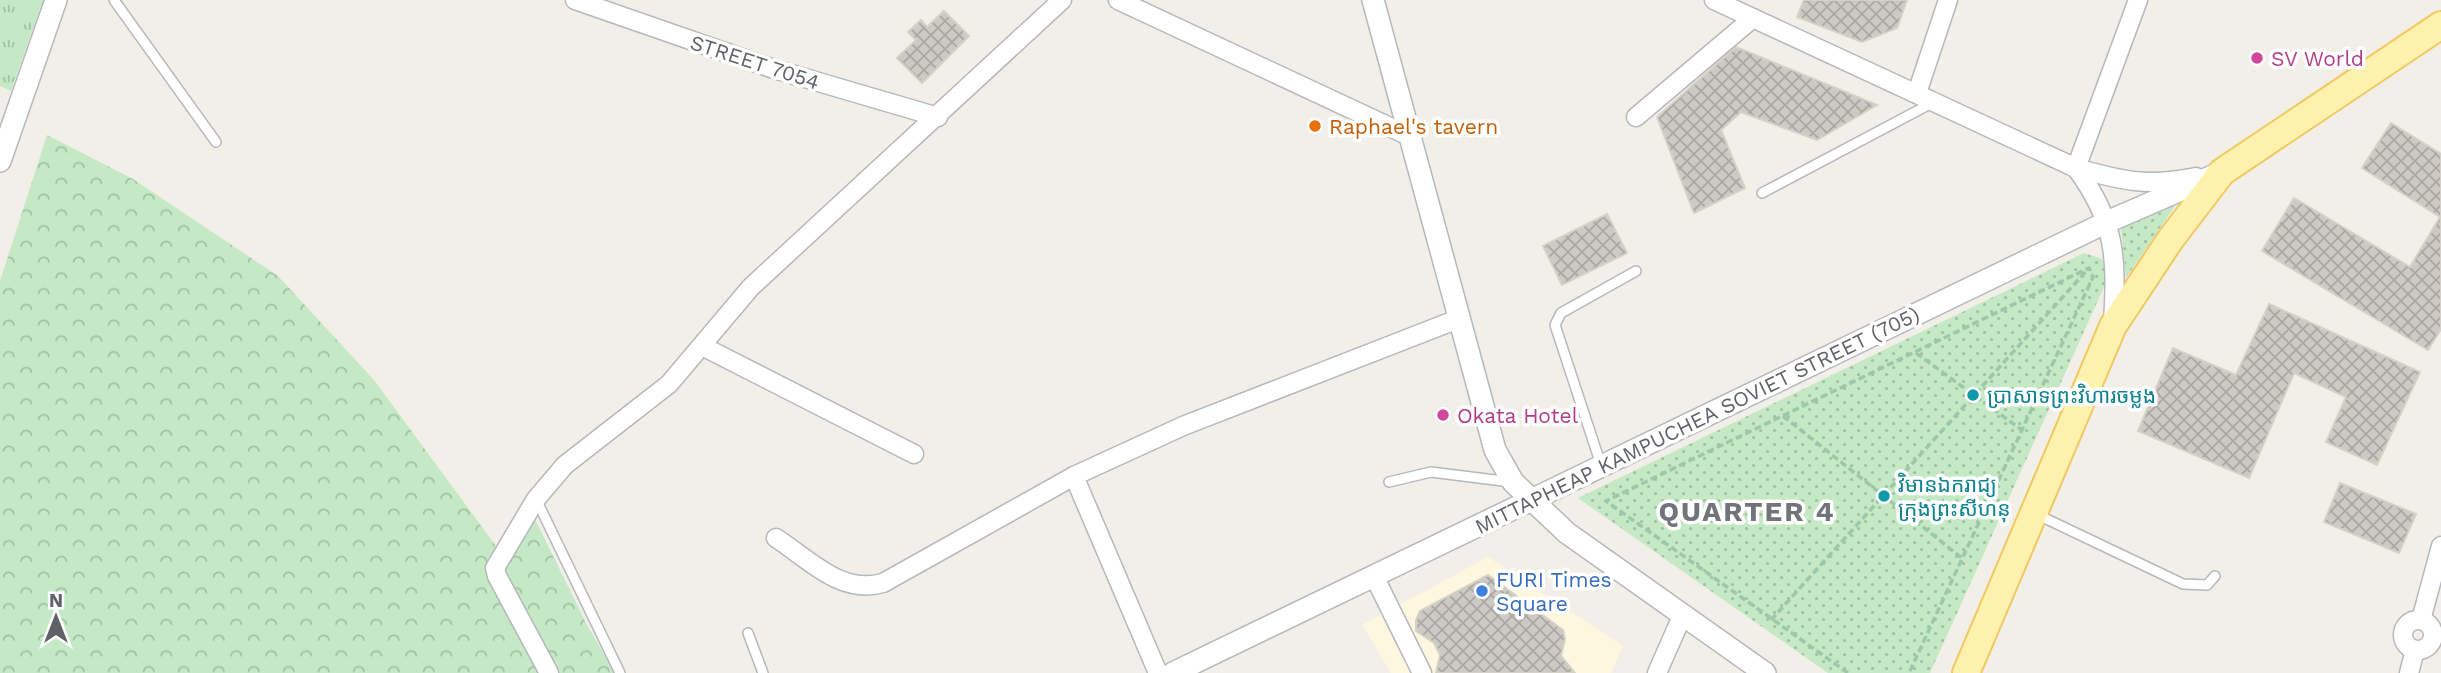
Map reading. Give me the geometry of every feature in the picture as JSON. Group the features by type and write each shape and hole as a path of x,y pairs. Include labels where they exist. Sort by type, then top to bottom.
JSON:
{"main road":[{"name":"MITTAPHEAP KAMPUCHEA SOVIET STREET (705)","path":"1966,673 2113,326 2170,240 2222,172 2441,25"}],"street":[{"path":"0,161 57,0"},
{"name":"STREET 7054","path":"575,0 774,69 938,117"},
{"path":"549,673 495,568 536,499 565,465 669,384 751,287 1062,0"},
{"path":"1118,0 1409,135"},
{"path":"1373,0 1495,450 1513,482 1567,533 1765,673"},
{"path":"1714,0 2076,168 2123,180 2160,184 2222,172"},
{"path":"1917,93 1948,0"},
{"path":"2076,168 2138,0"},
{"path":"1636,117 1753,18"},
{"path":"2076,168 2097,197 2107,222 2116,265 2113,326"},
{"name":"MITTAPHEAP KAMPUCHEA SOVIET STREET (705)","path":"1173,673 2107,222 2222,172"},
{"path":"776,538 847,585 865,589 924,563 1074,476 1183,426 1458,319"},
{"path":"702,346 914,454"},
{"path":"1074,476 1158,673"},
{"path":"2409,673 2415,650 2424,649 2431,643 2433,633 2430,625 2421,620 2441,546"},
{"path":"1374,576 1423,673"},
{"path":"1657,673 1683,614"}],"lane":[{"path":"114,0 216,142"},
{"path":"1762,193 1934,102"},
{"path":"1602,466 1555,325 1561,313 1636,271"},
{"path":"1389,482 1431,472 1513,482"},
{"path":"536,499 620,673"},
{"path":"2034,513 2183,584 2207,585 2215,576"},
{"path":"748,632 763,673"}],"path":[{"path":"1848,673 1606,501 2089,268"},
{"path":"1771,620 2089,268"},
{"path":"1909,673 2093,277 2089,268"},
{"path":"1916,352 2022,430"},
{"path":"1783,416 1962,558"}],"shaded area":[{"name":"FURI Times Square","path":"1488,557 1623,646 1611,673 1391,673 1362,625"}],"green space":[{"path":"0,0 43,0 11,91 0,86"},
{"path":"47,135 133,179 278,276 374,380 496,546 529,507 587,625 615,673 0,673 0,281"},
{"path":"2179,200 2126,278 2121,228"},
{"path":"2084,253 2102,259 2108,278 1930,673 1828,673 1578,498"}],"building":[{"path":"1804,0 1907,0 1897,28 1862,42 1797,17"},
{"path":"944,11 969,36 922,83 897,58 916,40 908,32 921,20 927,27"},
{"path":"1736,47 1877,105 1817,140 1741,112 1721,130 1745,188 1694,213 1657,117"},
{"path":"2391,123 2441,154 2441,329 2428,350 2262,251 2294,198 2410,267 2440,217 2362,168"},
{"path":"1607,214 1627,253 1562,285 1543,246"},
{"path":"2269,304 2420,372 2377,465 2326,442 2346,397 2294,373 2249,478 2138,431 2173,348 2236,375"},
{"path":"2340,483 2416,514 2399,553 2324,522"},
{"path":"1488,575 1563,630 1565,639 1561,656 1575,673 1436,673 1440,655 1434,643 1416,631 1416,620 1420,611"}],"place":[{"name":"SV World","path":"2257,58"},
{"name":"Raphael's tavern","path":"1315,126"},
{"name":"ប្រាសាទព្រះវិហារចម្លង","path":"1973,395"},
{"name":"Okata Hotel","path":"1443,415"},
{"name":"វិមានឯករាជ្យ ក្រុងព្រះសីហនុ","path":"1884,496"},
{"name":"FURI Times Square","path":"1482,591"}],"district":[{"name":"QUARTER 4","path":"1747,511"}]}
